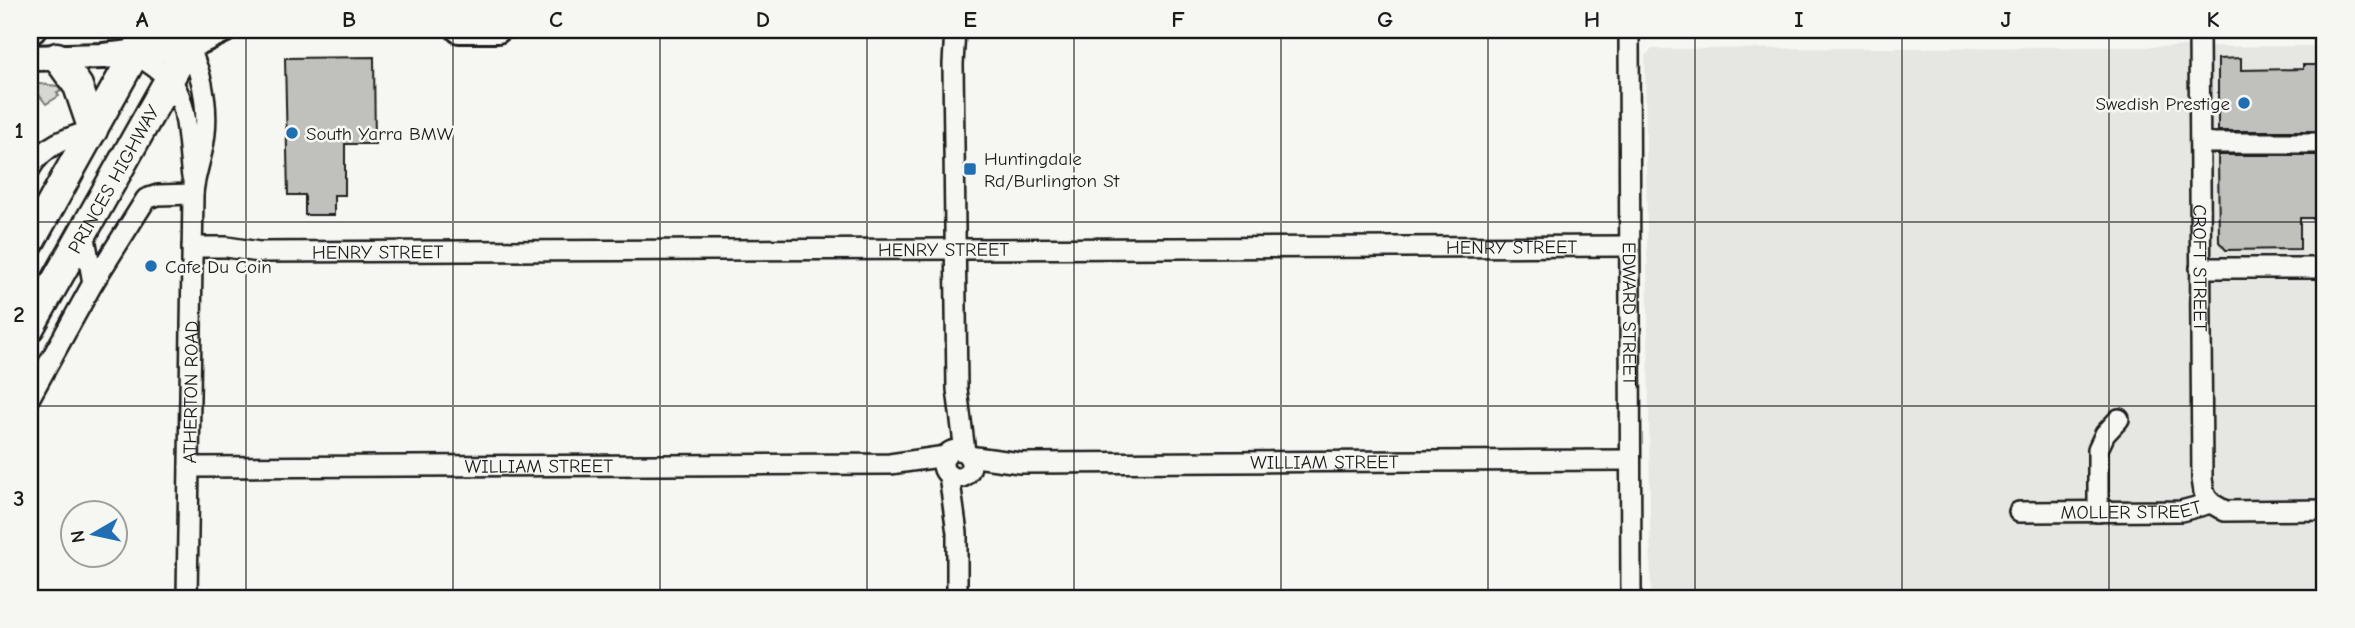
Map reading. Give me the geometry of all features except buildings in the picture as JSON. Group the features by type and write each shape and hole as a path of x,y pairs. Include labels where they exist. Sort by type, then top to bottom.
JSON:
{"highway":[{"name":"PRINCES HIGHWAY","path":"30,327 192,38"},
{"path":"30,242 141,41"},
{"path":"44,58 78,86 93,130"}],"main road":[{"path":"44,58 141,41 192,38 224,30"},
{"path":"459,30 498,30"}],"street":[{"path":"955,30 953,77 957,598"},
{"name":"EDWARD STREET","path":"1629,30 1631,598"},
{"name":"CROFT STREET","path":"2199,30 2202,479 2205,495 2211,503"},
{"name":"ATHERTON ROAD","path":"192,38 205,114 203,148 193,190"},
{"path":"141,41 170,80"},
{"name":"ATHERTON ROAD","path":"170,80 184,116 193,190 187,598"},
{"path":"30,169 34,161 48,148 66,138 93,130"},
{"path":"2200,143 2325,143"},
{"path":"30,397 93,284 148,197 193,190"},
{"path":"84,232 93,284"},
{"name":"HENRY STREET","path":"192,252 227,247 259,252 1629,246"},
{"path":"2200,268 2325,268"},
{"path":"2098,512 2098,449 2105,434 2119,419"},
{"name":"WILLIAM STREET","path":"189,467 1630,460"},
{"name":"MOLLER STREET","path":"2019,512 2180,511 2211,503 2225,510 2325,510"}],"shaded area":[{"path":"2325,46 2325,598 1651,598 1645,56 1652,49"},
{"path":"30,83 58,86 61,91 57,93 59,96 46,104"}],"place":[{"name":"Swedish Prestige","path":"2244,103"},
{"name":"South Yarra BMW","path":"292,133"},
{"name":"Huntingdale Rd/Burlington St","path":"970,169"},
{"name":"Cafe Du Coin","path":"151,266"}]}
